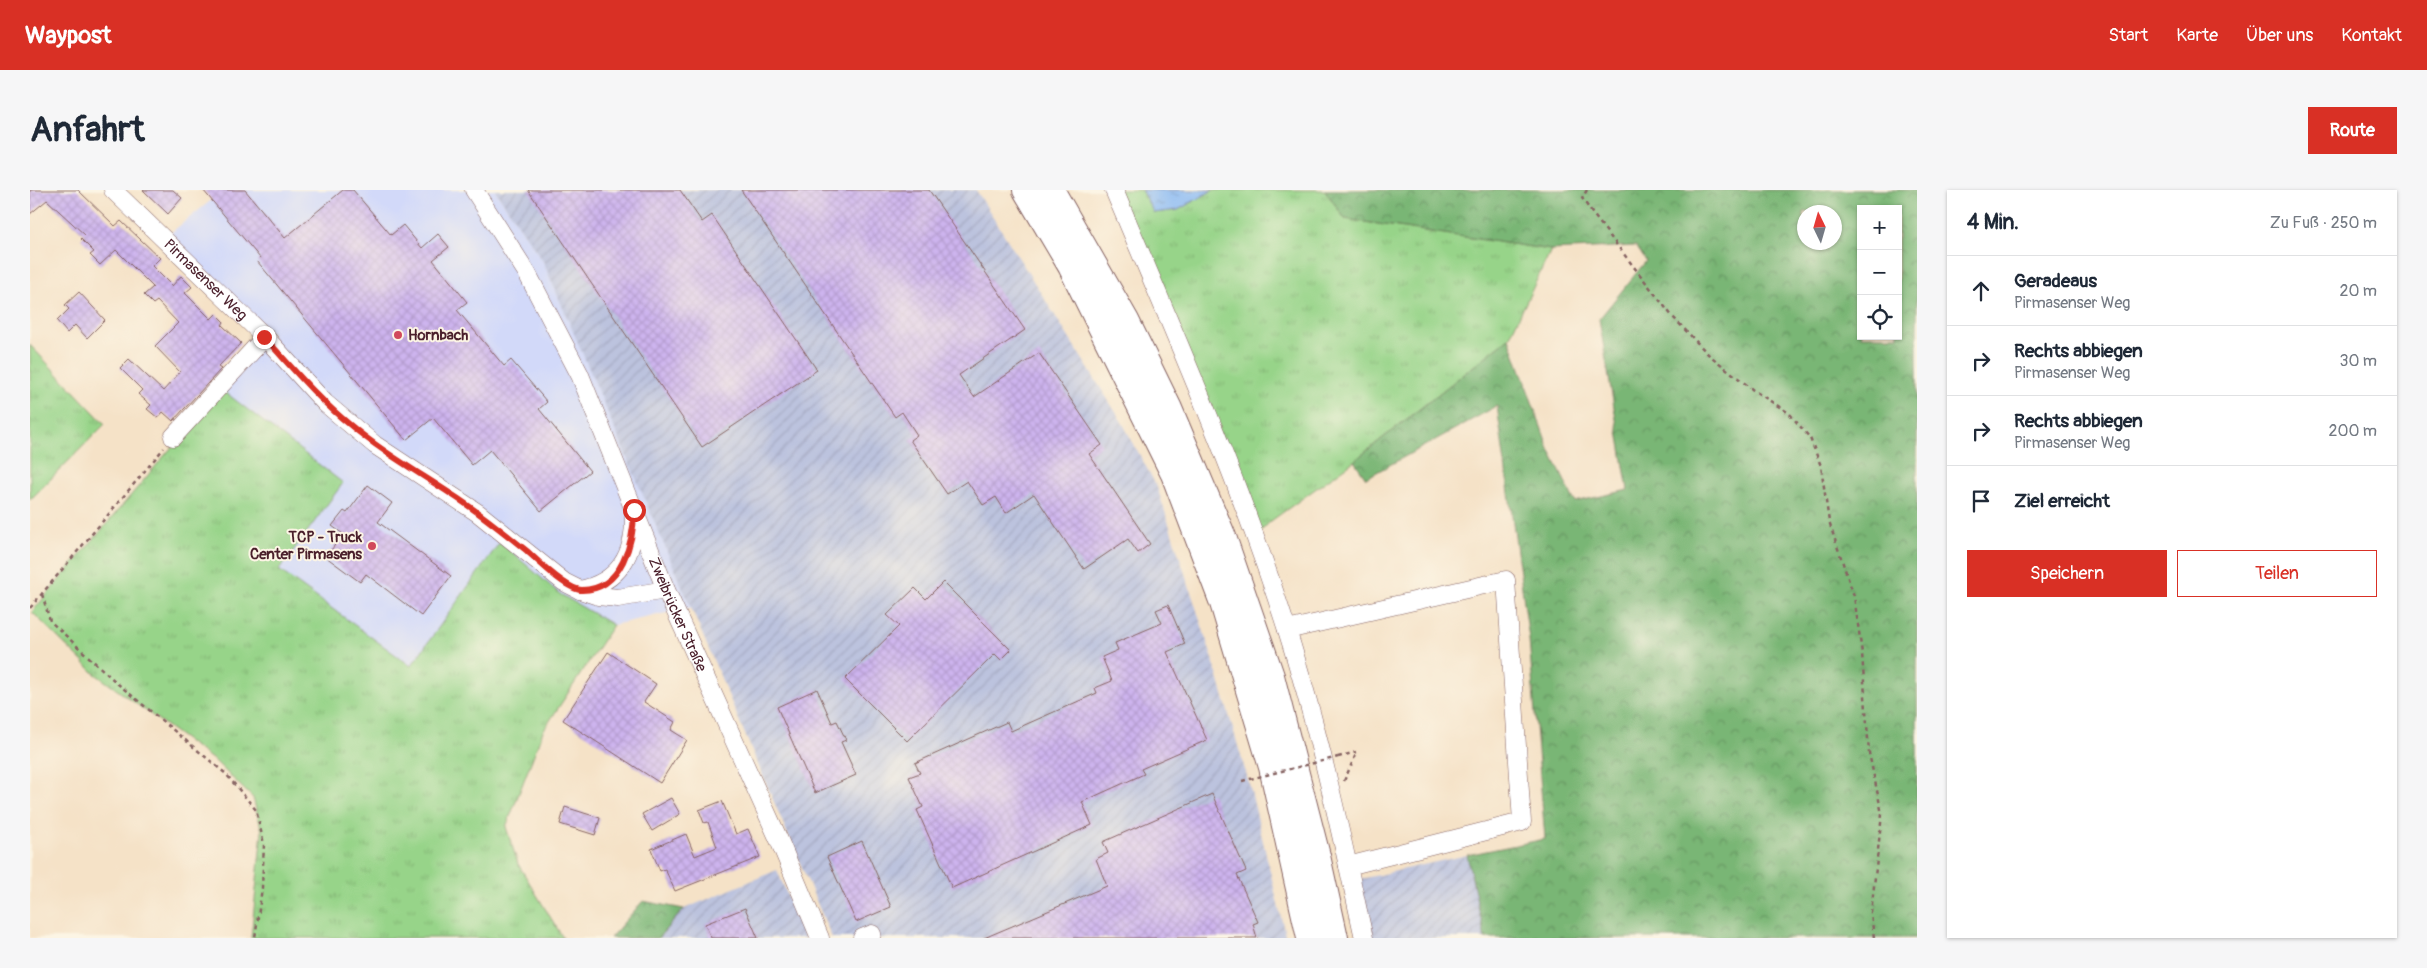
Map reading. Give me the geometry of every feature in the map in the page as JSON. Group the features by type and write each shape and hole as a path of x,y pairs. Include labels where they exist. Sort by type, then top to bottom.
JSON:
{"highway":[{"path":"1026,190 1071,266 1174,474 1195,529 1223,603 1272,766 1310,938"},
{"path":"1051,190 1126,321 1169,409 1223,537 1271,676 1317,856 1335,938"}],"street":[{"name":"Pirmasenser Weg","path":"113,190 264,337 324,403 375,446 478,513 564,582 580,590 598,596 618,598 666,590"},
{"name":"Zweibrücker Straße","path":"474,190 528,273 557,328 594,409 666,590 779,840 820,938"},
{"path":"1114,190 1199,389 1255,537 1286,630 1316,730 1364,938"},
{"path":"173,437 264,337"},
{"path":"580,590 596,586 608,580 626,560 632,539 634,510"},
{"path":"1286,630 1506,580 1522,822 1348,866"}],"path":[{"path":"1587,190 1582,198 1592,213 1672,316 1708,354 1753,390 1789,413 1810,438 1821,466 1829,522 1854,596 1862,652 1869,753 1882,814 1870,913 1874,938"},
{"path":"30,608 173,437"},
{"path":"42,594 50,621 118,684 226,774 256,810 264,844 262,888 255,938"},
{"path":"1242,781 1357,752 1339,792 1332,793"}],"shaded area":[{"path":"224,190 495,190 543,261 693,607 613,625 560,594 500,543 411,667 279,570 221,389 273,334 168,235"},
{"path":"495,190 976,190 1122,422 1157,487 1213,660 1250,787 1286,938 832,938 543,261"},
{"path":"1467,855 1485,938 1363,938 1352,881"},
{"path":"777,870 805,938 658,938 684,909"}],"green space":[{"path":"1114,190 1141,190 1154,213 1178,210 1213,190 1325,190 1345,219 1551,250 1509,338 1354,461 1271,521 1255,537"},
{"path":"1325,190 1917,190 1917,938 1485,938 1467,855 1545,839 1529,639 1497,406 1366,478 1354,461 1509,338 1549,449 1575,502 1628,490 1599,319 1646,261 1636,246 1551,250 1345,219"},
{"path":"30,345 105,424 30,500"},
{"path":"221,389 343,483 279,570 411,666 500,542 560,594 613,625 543,731 506,827 518,864 563,938 251,938 262,831 253,798 216,762 94,673 32,612"},
{"path":"643,901 684,909 658,938 610,938"}],"water":[{"path":"1141,190 1213,190 1178,210 1154,213"}],"building":[{"path":"30,190 78,190 115,226 121,221 160,258 152,266 172,286 181,276 192,287 185,293 211,319 216,314 224,322 222,325 241,343 218,367 221,369 173,421 163,412 158,418 147,409 151,405 138,394 142,390 120,368 129,359 163,391 180,372 155,346 178,323 157,301 153,304 144,295 153,287 116,250 100,265 90,255 94,252 81,239 85,235 47,200 30,214"},
{"path":"143,190 173,190 182,198 168,214"},
{"name":"Hornbach","path":"203,190 245,190 285,238 343,190 353,190 391,235 403,225 422,248 438,234 449,247 433,260 467,302 457,310 504,366 511,360 547,402 539,409 590,471 541,511 490,450 472,465 433,418 406,440 257,261 260,258"},
{"path":"528,190 680,190 702,222 712,215 817,370 702,447"},
{"path":"741,190 929,190 1025,330 959,375 974,397 1039,353 1102,445 1089,454 1150,544 1138,553 1128,539 1084,569 1034,494 1006,513 996,497 983,505 967,481 947,494 910,440 917,435 902,412 895,417"},
{"path":"79,292 105,320 87,338 75,325 67,333 57,321 69,309 65,305"},
{"name":"TCP - Truck Center Pirmasens","path":"368,485 392,503 378,522 451,576 421,616 366,574 360,582 326,557 343,534 332,526 344,511 347,513"},
{"path":"943,582 1011,650 1001,660 995,654 907,741 845,679 899,626 887,615 915,588 926,599"},
{"path":"1168,605 1185,644 1167,652 1207,740 1141,769 1144,774 1082,802 1092,825 952,888 917,810 923,807 909,777 920,773 915,763 1007,722 1011,731 1097,693 1095,688 1112,681 1102,657 1118,650 1115,643 1162,623 1156,610"},
{"path":"608,652 656,684 644,702 675,722 671,730 687,740 660,783 563,720"},
{"path":"817,689 832,723 837,721 846,740 841,742 856,775 815,793 777,707"},
{"path":"1212,794 1246,871 1237,875 1258,922 1253,924 1257,938 984,938 1107,886 1096,859 1108,853 1103,842"},
{"path":"671,798 680,814 652,831 642,814"},
{"path":"722,801 736,834 748,829 760,857 675,891 665,869 660,871 651,849 686,834 695,856 717,847 708,822 704,823 699,810"},
{"path":"565,807 600,818 595,835 560,824"},
{"path":"862,841 891,907 856,922 827,857"},
{"path":"745,908 758,938 711,938 705,924"}],"place":[{"name":"Hornbach","path":"398,335"},
{"name":"TCP - Truck Center Pirmasens","path":"372,546"}],"route":[{"path":"264,337 324,403 375,446 451,494 505,533 564,582 580,590 596,586 608,580 626,560 632,539 634,510"}]}
